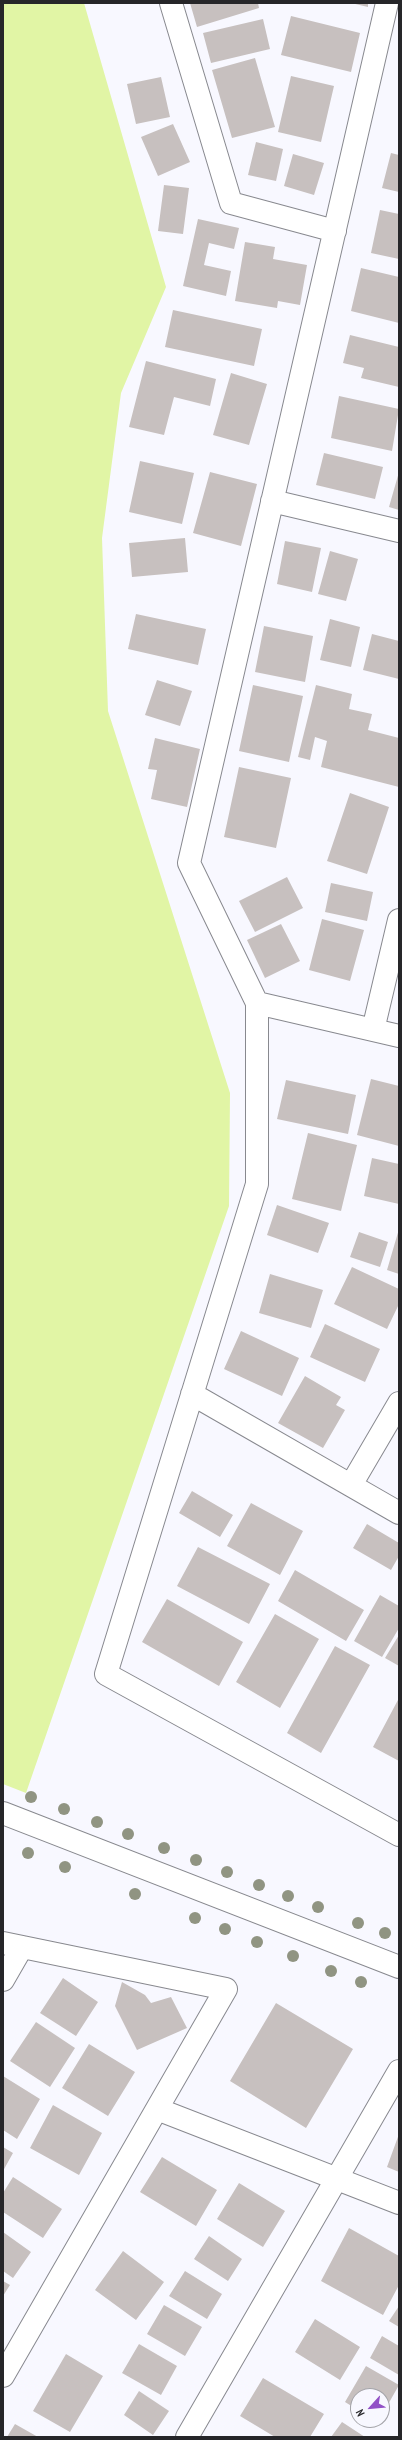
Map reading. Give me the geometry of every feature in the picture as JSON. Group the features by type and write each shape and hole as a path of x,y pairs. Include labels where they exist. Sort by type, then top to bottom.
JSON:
{"street":[{"path":"171,3 230,203 335,231"},
{"path":"387,3 189,863 257,1003 256,1184 106,1674 399,1835"},
{"path":"272,501 399,531"},
{"path":"373,1030 399,920"},
{"path":"257,1003 399,1036"},
{"path":"192,1394 399,1513"},
{"path":"351,1486 399,1403"},
{"path":"3,1813 399,1966"},
{"path":"3,1980 12,1945 226,1989 3,2376"},
{"path":"187,2437 399,2071"},
{"path":"157,2109 399,2203"}],"green space":[{"path":"3,3 84,3 166,287 121,393 102,538 108,711 230,1093 229,1206 26,1793 3,1784"}],"building":[{"path":"190,3 258,3 259,8 197,27"},
{"path":"351,3 368,3 368,7"},
{"path":"291,16 360,33 351,72 281,55"},
{"path":"263,19 270,49 211,63 203,33"},
{"path":"255,58 275,127 232,138 212,70"},
{"path":"291,76 334,86 321,142 278,132"},
{"path":"161,77 170,117 136,124 127,84"},
{"path":"173,124 190,162 158,176 141,137"},
{"path":"256,142 283,149 276,181 248,175"},
{"path":"391,153 399,155 399,192 382,188"},
{"path":"293,154 324,163 314,195 284,186"},
{"path":"164,185 189,188 183,234 158,231"},
{"path":"380,210 399,214 399,259 371,253"},
{"path":"198,219 239,228 234,249 209,243 204,265 231,271 226,296 183,286"},
{"path":"245,242 275,247 273,259 307,265 300,305 278,301 277,308 235,301"},
{"path":"361,268 399,277 399,323 351,311"},
{"path":"173,310 262,329 254,366 165,347"},
{"path":"350,335 399,347 399,387 361,378 364,368 343,363"},
{"path":"146,361 216,379 210,406 174,397 164,435 129,427"},
{"path":"231,373 267,384 249,445 213,435"},
{"path":"339,396 399,409 392,451 331,438"},
{"path":"324,453 383,467 375,499 316,485"},
{"path":"140,461 194,473 182,524 129,512"},
{"path":"210,472 257,484 241,546 193,533"},
{"path":"399,472 399,510 389,507"},
{"path":"185,538 188,572 132,577 129,543"},
{"path":"285,541 321,548 312,592 277,584"},
{"path":"330,551 358,559 346,601 318,594"},
{"path":"136,614 206,629 198,665 128,649"},
{"path":"330,619 360,627 351,667 320,660"},
{"path":"264,626 313,636 305,682 255,672"},
{"path":"372,634 399,641 399,679 363,670"},
{"path":"157,680 192,691 180,726 145,715"},
{"path":"253,685 303,696 289,762 239,751"},
{"path":"316,685 352,694 349,709 372,714 368,730 399,738 399,787 321,767 327,741 315,737 310,760 298,757"},
{"path":"155,738 200,749 187,807 151,799 157,770 148,769"},
{"path":"239,767 291,778 276,848 224,837"},
{"path":"350,793 389,807 367,874 327,861"},
{"path":"287,877 303,908 255,932 239,901"},
{"path":"331,883 373,892 367,921 325,912"},
{"path":"322,919 364,930 350,981 309,970"},
{"path":"281,924 300,961 265,978 247,940"},
{"path":"371,1079 399,1086 399,1146 357,1135"},
{"path":"286,1080 356,1095 348,1134 277,1119"},
{"path":"308,1133 357,1145 341,1211 292,1199"},
{"path":"372,1158 399,1164 399,1204 364,1196"},
{"path":"277,1205 329,1223 318,1253 267,1235"},
{"path":"399,1229 399,1274 387,1270"},
{"path":"359,1232 388,1242 380,1267 350,1257"},
{"path":"352,1267 399,1289 399,1304 387,1329 334,1304"},
{"path":"270,1274 323,1290 311,1328 259,1313"},
{"path":"325,1324 380,1349 365,1382 310,1357"},
{"path":"241,1331 299,1358 282,1396 224,1369"},
{"path":"305,1376 341,1397 336,1405 345,1410 323,1448 278,1423"},
{"path":"192,1491 233,1515 220,1537 179,1513"},
{"path":"251,1503 303,1531 280,1575 227,1546"},
{"path":"367,1524 399,1543 399,1556 391,1570 353,1548"},
{"path":"198,1547 270,1584 249,1624 177,1586"},
{"path":"295,1570 364,1610 346,1641 278,1601"},
{"path":"380,1595 399,1606 399,1628 382,1657 354,1641"},
{"path":"167,1599 243,1642 219,1686 142,1642"},
{"path":"275,1614 319,1639 280,1708 236,1682"},
{"path":"399,1635 399,1666 385,1658"},
{"path":"335,1646 370,1665 321,1753 287,1733"},
{"path":"399,1698 399,1761 373,1747"},
{"path":"63,1978 98,2002 76,2036 40,2013"},
{"path":"122,1982 145,1995 151,2003 171,1997 187,2028 137,2050 115,2006"},
{"path":"276,2003 353,2049 306,2128 230,2081"},
{"path":"36,2022 75,2048 50,2087 10,2061"},
{"path":"89,2044 135,2072 108,2116 62,2088"},
{"path":"3,2076 40,2099 17,2139 3,2130"},
{"path":"53,2105 102,2133 79,2175 30,2148"},
{"path":"399,2134 399,2172 387,2167"},
{"path":"3,2147 13,2153 3,2171"},
{"path":"162,2157 217,2190 196,2226 140,2192"},
{"path":"13,2177 62,2209 43,2238 3,2212 3,2193"},
{"path":"239,2183 285,2211 263,2247 217,2219"},
{"path":"349,2228 399,2256 399,2285 383,2315 321,2281"},
{"path":"3,2232 31,2252 13,2278 3,2271"},
{"path":"209,2236 242,2259 228,2281 194,2259"},
{"path":"123,2251 164,2282 136,2320 95,2290"},
{"path":"185,2271 222,2294 207,2319 169,2296"},
{"path":"3,2281 10,2285 3,2296"},
{"path":"164,2305 202,2327 185,2356 147,2334"},
{"path":"399,2306 399,2327 389,2321"},
{"path":"315,2319 360,2347 340,2380 295,2352"},
{"path":"382,2336 399,2346 399,2375 370,2358"},
{"path":"139,2344 177,2366 161,2395 122,2373"},
{"path":"66,2354 103,2376 70,2432 33,2411"},
{"path":"366,2366 399,2385 390,2401 390,2388 353,2388"},
{"path":"263,2378 324,2414 310,2437 275,2437 240,2416"},
{"path":"139,2391 169,2411 153,2435 124,2415"},
{"path":"350,2393 350,2405 345,2402"},
{"path":"342,2422 365,2437 331,2437"},
{"path":"15,2424 38,2437 7,2437"}]}
